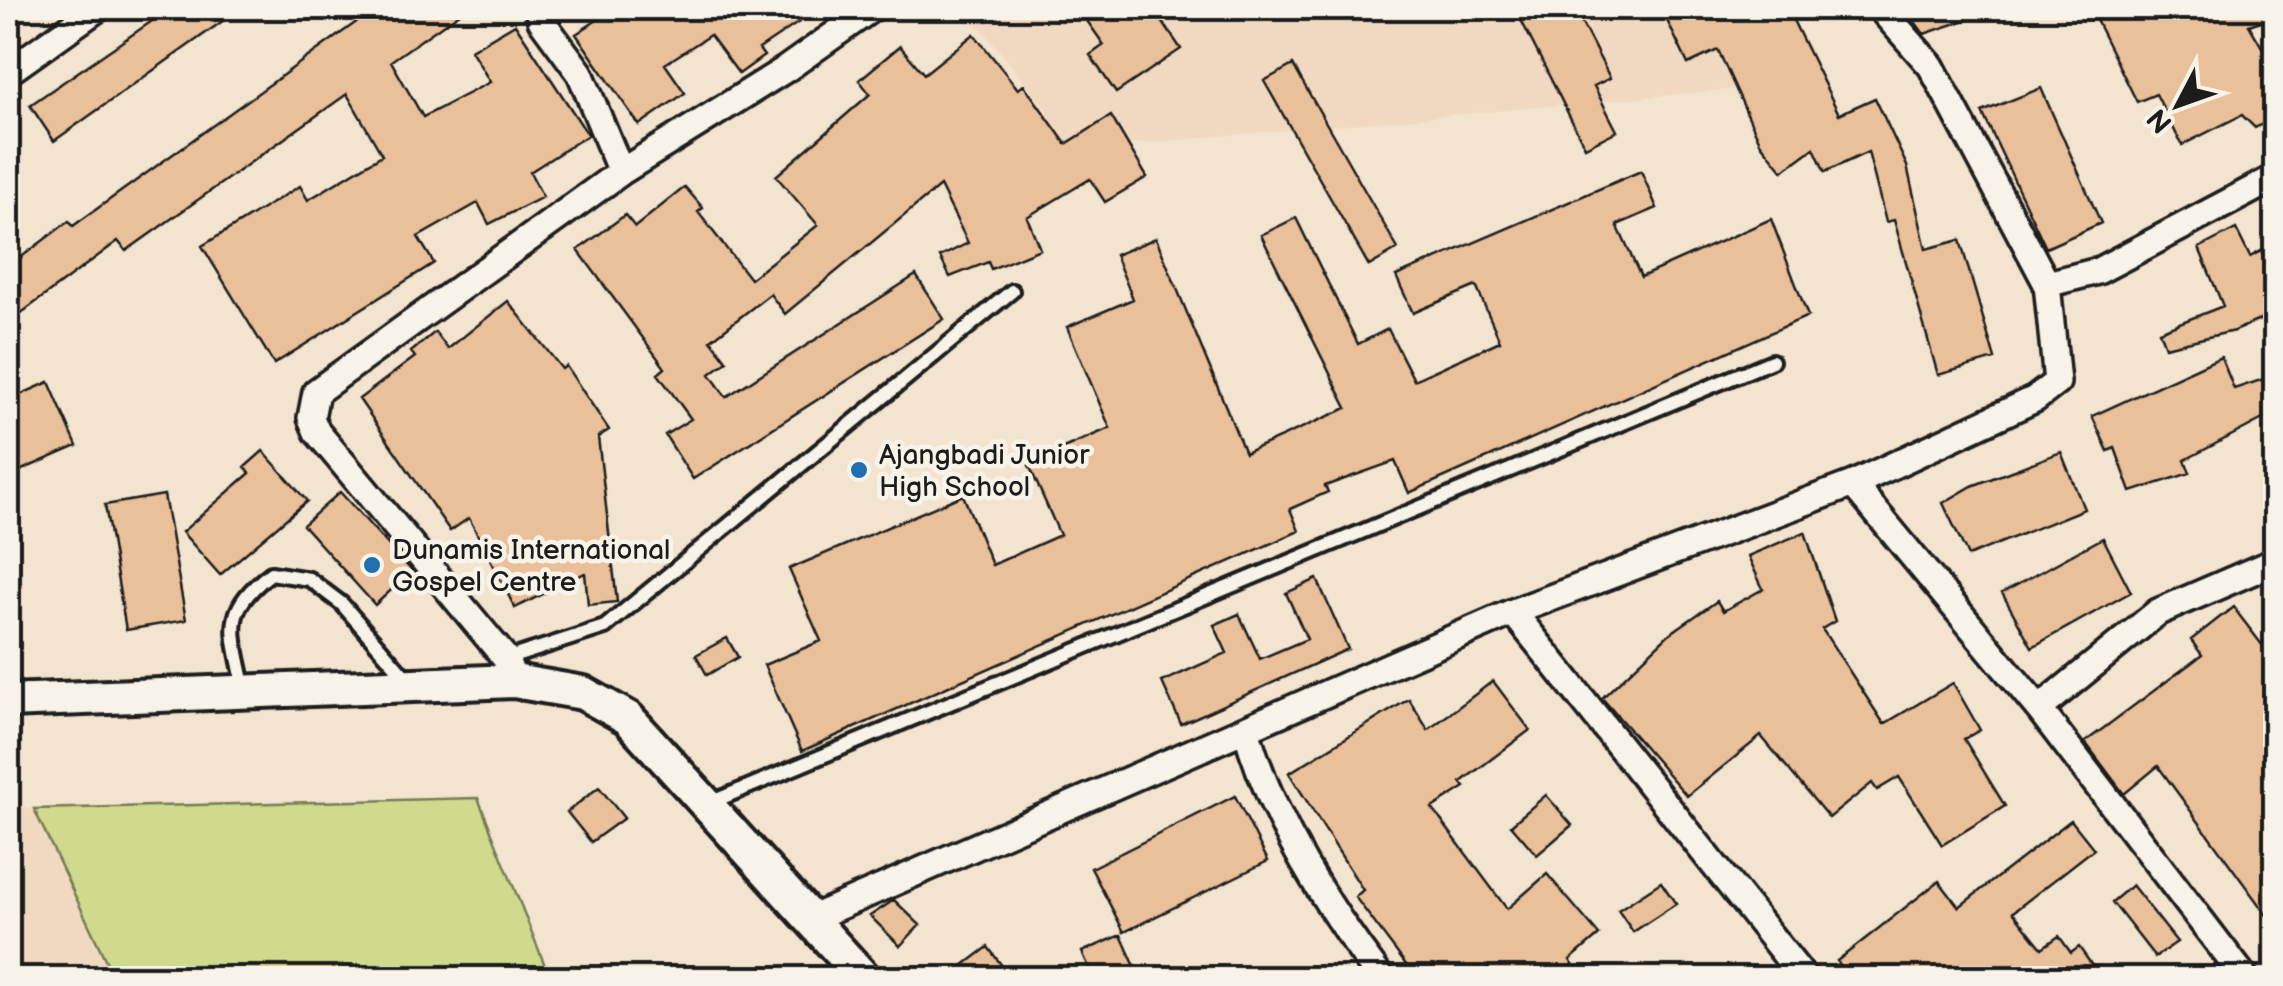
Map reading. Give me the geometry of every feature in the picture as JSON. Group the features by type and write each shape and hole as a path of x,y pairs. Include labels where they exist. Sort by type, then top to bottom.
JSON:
{"street":[{"path":"8,72 98,8"},
{"path":"538,8 541,20 580,72 622,172"},
{"path":"510,670 317,432 312,403 325,382 622,172 786,69 872,8"},
{"path":"810,919 1514,612 1852,484 2019,407 2057,382 2047,284 1930,66 1880,8"},
{"path":"2047,284 2098,271 2276,178"},
{"path":"1852,484 2038,709 2245,978"},
{"path":"2038,709 2158,612 2276,561"},
{"path":"1514,612 1804,978"},
{"path":"8,701 413,686 510,670 583,693 628,718 864,978"},
{"path":"1246,729 1268,790 1340,924 1381,978"}],"lane":[{"path":"510,670 605,627 1012,291"},
{"path":"705,805 1772,361"},
{"path":"245,692 232,622 244,594 271,573 309,580 342,604 413,686"}],"shaded area":[{"path":"946,8 1755,8 1824,81 990,157 973,128 1049,113 983,30"},
{"path":"8,804 34,809 114,978 8,978"}],"green space":[{"path":"478,798 550,978 114,978 34,809"}],"building":[{"path":"171,8 241,8 54,141 30,105"},
{"path":"376,8 467,8 391,61 423,117 490,82 471,50 515,24 588,135 530,172 543,197 489,224 478,203 418,237 434,263 274,364 202,246 300,186 308,200 382,155 347,94 126,251 118,241 8,323 8,267 69,221 73,226"},
{"path":"615,8 820,8 759,49 764,56 739,74 710,35 665,64 685,93 639,125 576,34"},
{"path":"1078,8 1153,8 1181,49 1116,93 1090,55 1104,45"},
{"path":"1515,8 1574,8 1610,78 1594,86 1617,131 1585,147"},
{"path":"1661,8 1787,8 1839,114 1875,98 1907,166 1926,249 1960,240 1995,359 1938,375 1894,220 1886,222 1868,152 1825,172 1814,148 1783,171 1760,142 1718,50 1688,64"},
{"path":"1905,8 1989,8 1990,12 1924,34"},
{"path":"2090,8 2276,8 2276,16 2249,25 2276,71 2276,116 2255,128 2242,115 2182,145 2156,94 2137,102"},
{"path":"974,34 1018,89 1024,85 1066,144 1111,116 1147,177 1105,202 1090,179 1027,217 1040,249 991,269 988,262 950,277 940,257 968,243 940,186 785,314 770,294 711,340 727,361 710,374 726,397 916,275 944,319 693,479 665,435 691,419 658,374 665,368 578,250 625,215 635,227 685,187 703,208 698,212 750,279 818,225 776,176 870,94 859,80 900,46 924,74"},
{"path":"1293,65 1398,249 1369,266 1264,81"},
{"path":"2041,88 2101,223 2046,248 1982,112"},
{"path":"1641,171 1657,208 1617,225 1641,277 1771,219 1808,316 1409,493 1395,461 1325,486 1328,492 1290,509 1299,531 802,751 764,665 821,641 789,569 963,495 992,565 1060,535 1028,463 1110,428 1067,327 1133,299 1115,255 1156,238 1245,453 1347,408 1261,235 1296,218 1358,344 1388,329 1414,380 1500,341 1476,286 1413,313 1396,276"},
{"path":"2236,229 2250,257 2261,251 2276,283 2276,313 2234,331 2165,347 2159,331 2223,306 2199,248"},
{"path":"508,301 562,369 566,366 609,430 598,437 617,602 588,605 585,573 515,608 469,518 450,531 359,399 415,357 411,352 435,332 448,349"},
{"path":"2221,357 2234,389 2276,375 2276,412 2185,460 2190,473 2131,492 2115,448 2108,451 2092,416"},
{"path":"49,382 77,446 8,476 8,400"},
{"path":"263,451 307,501 220,575 182,532 250,473 245,467"},
{"path":"2061,452 2084,509 1968,556 1943,503 1972,486"},
{"path":"340,492 412,571 375,605 303,525"},
{"path":"164,495 186,620 126,630 105,505"},
{"path":"1805,532 1835,621 1822,629 1884,724 1953,683 1980,730 1964,739 2005,806 1942,845 1899,777 1877,790 1872,783 1829,818 1761,736 1687,796 1602,698 1668,635 1717,601 1723,611 1763,589 1748,556"},
{"path":"2103,538 2131,592 2032,647 2002,593"},
{"path":"1317,579 1348,649 1181,724 1162,682 1227,653 1214,625 1239,614 1260,659 1307,639 1286,593"},
{"path":"2233,607 2276,663 2276,928 2158,766 2124,794 2085,742 2202,655 2191,640"},
{"path":"727,638 738,657 707,675 696,655"},
{"path":"1493,681 1530,730 1461,782 1465,787 1432,808 1507,909 1547,874 1599,935 1570,960 1581,978 1495,978 1488,968 1473,978 1416,978 1355,897 1363,890 1289,773 1409,699 1428,730"},
{"path":"599,787 624,818 591,842 567,812"},
{"path":"1546,795 1572,825 1537,855 1511,825"},
{"path":"1235,796 1268,861 1124,932 1091,868"},
{"path":"2071,820 2094,849 2013,912 2042,948 2059,936 2071,953 2079,947 2101,978 2026,978 2016,965 1997,978 1851,978 1837,961 1939,881 1959,907"},
{"path":"1661,882 1676,904 1633,932 1618,910"},
{"path":"2132,885 2177,942 2155,957 2112,902"},
{"path":"894,900 920,925 900,946 870,916"},
{"path":"1121,935 1140,978 1094,978 1082,952"},
{"path":"988,947 1011,978 947,978"}],"place":[{"name":"Ajangbadi Junior High School","path":"859,470"},
{"name":"Dunamis International Gospel Centre","path":"372,565"}]}
